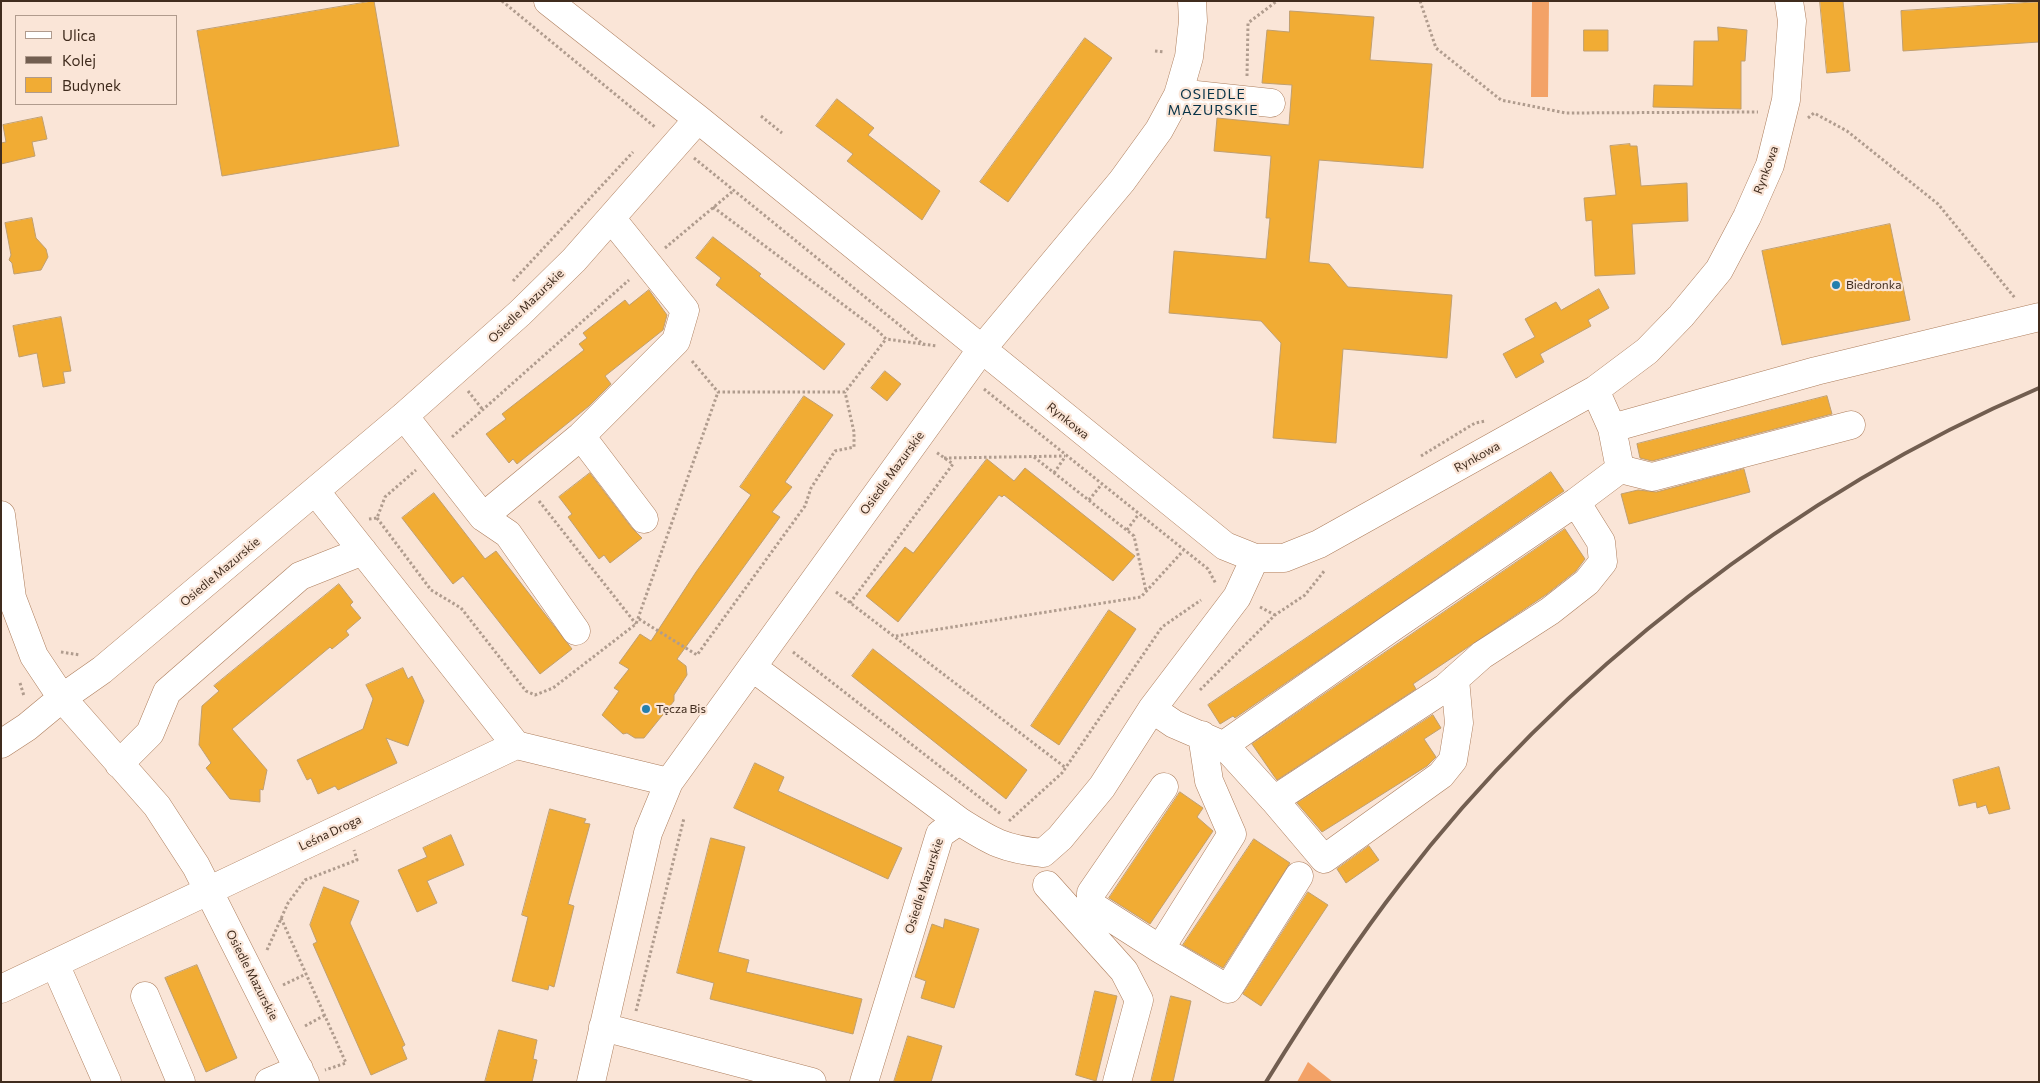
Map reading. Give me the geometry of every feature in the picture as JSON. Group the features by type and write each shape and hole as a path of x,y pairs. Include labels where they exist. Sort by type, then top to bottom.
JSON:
{"street":[{"name":"Rynkowa","path":"548,1 698,119 1225,546 1255,558 1284,558 1319,544 1595,390 1647,351 1681,316 1719,270 1747,217 1770,165 1786,100 1792,22 1789,1"},
{"name":"Osiedle Mazurskie","path":"591,1082 648,833 669,782 981,350 1122,180 1159,130 1179,91 1189,57 1193,21 1192,1"},
{"path":"1179,91 1271,102"},
{"name":"Osiedle Mazurskie","path":"308,1074 210,890 157,806 62,698 102,670 316,492 520,313 574,260 611,218 665,136 698,119"},
{"path":"483,517 581,436 676,341 685,310 611,218"},
{"path":"1612,428 1816,371 2035,318"},
{"path":"1595,390 1612,428 1620,469"},
{"path":"404,416 432,455 483,517 508,534 576,631"},
{"path":"1620,469 1652,477 1851,425"},
{"path":"581,436 644,520"},
{"path":"1213,740 1394,626 1576,502 1620,469"},
{"path":"316,492 516,745 669,782"},
{"path":"1274,800 1445,688 1482,655 1550,611 1587,582 1603,562 1601,542 1576,502"},
{"path":"1,515 12,598 34,656 62,698 28,727 1,744"},
{"path":"119,764 150,733 167,692 300,576 363,551"},
{"path":"752,667 959,821 988,840 1012,850 1043,853 1060,838 1102,787 1152,709 1237,597 1255,558"},
{"path":"1152,709 1174,724 1213,740 1274,800 1324,859 1441,775 1453,760 1459,723 1455,679"},
{"path":"1160,949 1232,834 1209,781 1213,740"},
{"name":"Leśna Droga","path":"1,989 516,745"},
{"path":"1164,787 1091,893 1092,904 1160,949 1228,989 1299,876"},
{"name":"Osiedle Mazurskie","path":"864,1082 940,834 959,821"},
{"path":"1043,853 1047,886 1124,971 1139,1000 1117,1082"},
{"path":"1047,886 1091,893"},
{"path":"55,964 107,1082"},
{"path":"145,996 181,1082"},
{"path":"603,1027 812,1082"},
{"path":"269,1082 308,1074"}],"path":[{"path":"502,1 665,136 924,345"},
{"path":"1247,80 1248,23 1277,1"},
{"path":"1420,1 1436,48 1501,100 1566,113 1764,113"},
{"path":"1806,119 1814,113 1846,131 1938,204 2035,318"},
{"path":"761,116 782,132"},
{"path":"649,134 665,136"},
{"path":"510,285 636,149"},
{"path":"377,518 385,497 647,264 733,191"},
{"path":"713,207 877,330 886,339 938,346"},
{"path":"638,619 697,655 805,506 811,488 835,451 854,447 854,432 846,392 886,339"},
{"path":"676,341 718,392"},
{"path":"965,372 1138,515 1208,569 1218,588"},
{"path":"718,392 846,392"},
{"path":"377,518 431,590 461,608 526,691 535,695 553,688 636,624 718,392"},
{"path":"1417,458 1475,423 1492,420"},
{"path":"850,603 953,464 935,452"},
{"path":"944,458 1066,456"},
{"path":"1054,473 1066,456"},
{"path":"1034,457 1134,536 1146,591"},
{"path":"524,482 636,624"},
{"path":"1088,500 1101,485"},
{"path":"1127,530 1138,515"},
{"path":"342,524 377,518"},
{"path":"896,636 1141,597 1183,551"},
{"path":"1198,693 1275,614 1305,595 1327,568"},
{"path":"833,590 896,636 1066,768"},
{"path":"988,840 1066,768 1162,627 1204,598"},
{"path":"790,650 1009,821"},
{"path":"18,676 25,699"},
{"path":"630,1034 684,816"},
{"path":"265,955 288,903 305,880 357,860 347,825"},
{"path":"282,918 346,1062 308,1074"},
{"path":"280,986 306,974"},
{"path":"300,1029 325,1015"}],"shaded area":[{"path":"1532,1 1549,1 1548,97 1531,97"},
{"path":"1308,1062 1333,1082 1297,1082"}],"building":[{"path":"374,1 399,146 222,176 197,31"},
{"path":"1820,1 1843,1 1850,71 1827,73"},
{"path":"2039,2 2039,42 1903,51 1901,11"},
{"path":"1290,11 1374,17 1370,60 1432,64 1423,168 1319,160 1309,262 1329,264 1348,287 1452,295 1447,358 1343,349 1336,443 1273,438 1281,343 1261,321 1169,313 1174,251 1266,259 1270,218 1266,218 1271,156 1214,151 1217,118 1289,125 1292,85 1262,83 1267,30 1289,32"},
{"path":"1718,27 1747,30 1745,61 1741,61 1741,109 1653,107 1654,85 1693,86 1694,41 1718,41"},
{"path":"1584,30 1608,30 1608,51 1584,51"},
{"path":"1085,38 1112,58 1008,202 980,182"},
{"path":"837,99 874,128 868,135 940,191 922,220 847,161 853,154 816,126"},
{"path":"42,117 47,139 32,142 35,156 1,164 1,143 6,142 3,125"},
{"path":"1630,144 1630,146 1637,146 1641,186 1687,183 1688,221 1632,224 1635,274 1595,276 1592,220 1586,221 1584,198 1616,195 1610,146"},
{"path":"32,218 36,238 46,249 48,257 41,270 14,274 12,263 9,260 11,255 5,223"},
{"name":"Biedronka","path":"1890,224 1910,320 1782,345 1762,251"},
{"path":"713,237 845,344 824,370 716,285 721,278 696,258"},
{"path":"1599,289 1609,308 1588,320 1591,326 1540,354 1544,362 1516,378 1503,354 1535,337 1525,319 1556,302 1561,310"},
{"path":"649,290 667,315 663,330 605,376 611,384 589,406 517,464 513,459 509,463 486,434 506,419 502,414 584,350 579,344 587,338 583,333 625,300 629,305"},
{"path":"61,317 71,371 63,372 65,383 43,387 37,353 19,357 13,326"},
{"path":"885,371 901,384 887,401 871,388"},
{"path":"804,396 833,415 785,482 792,487 772,512 780,517 677,659 686,666 687,675 674,695 674,701 644,738 635,738 627,733 623,734 602,715 619,691 614,688 629,669 619,663 640,634 651,641 696,572 751,495 740,487"},
{"path":"1827,396 1832,414 1652,461 1640,458 1637,444"},
{"path":"987,459 1014,481 1025,468 1135,556 1113,581 1004,495 1002,497 999,495 898,622 866,596 905,547 913,553"},
{"path":"1744,469 1750,492 1629,524 1621,494 1638,490 1656,492"},
{"path":"1551,472 1564,491 1235,718 1233,716 1220,724 1208,705"},
{"path":"590,473 632,528 642,538 610,563 604,555 599,559 568,517 572,514 559,497"},
{"path":"434,493 485,559 496,551 572,649 540,674 463,576 453,584 402,518"},
{"path":"1565,529 1585,559 1576,571 1547,594 1413,684 1416,689 1277,780 1252,744"},
{"path":"339,584 353,602 350,605 361,618 346,631 349,635 332,649 330,647 232,729 267,770 263,790 260,789 260,802 230,799 206,768 211,763 199,745 202,706 219,691 214,686"},
{"path":"1109,610 1136,629 1059,745 1031,726"},
{"path":"873,649 1027,770 1006,799 852,676"},
{"path":"403,668 408,679 412,676 424,701 408,746 386,738 397,763 338,790 335,786 318,794 311,778 307,780 297,760 363,729 373,699 366,685"},
{"path":"1433,715 1441,728 1424,739 1436,757 1427,766 1322,832 1297,803"},
{"path":"755,763 784,777 778,791 902,848 888,879 734,808"},
{"path":"1999,767 2010,809 1989,814 1986,805 1977,808 1976,802 1959,806 1953,780"},
{"path":"1180,792 1203,808 1197,817 1213,831 1150,924 1109,898"},
{"path":"550,809 586,819 584,823 590,824 568,904 574,906 554,987 549,985 548,990 512,981 528,917 522,915"},
{"path":"451,835 464,865 427,881 437,903 417,912 398,870 427,857 423,848"},
{"path":"711,838 745,847 718,952 749,960 746,972 862,999 853,1034 710,999 714,983 677,973"},
{"path":"1254,839 1290,863 1223,968 1183,945"},
{"path":"1369,846 1379,860 1346,883 1337,869"},
{"path":"324,887 359,901 350,923 405,1045 402,1047 407,1059 371,1075 313,944 317,942 310,925"},
{"path":"1308,892 1328,905 1261,1006 1243,994"},
{"path":"945,919 979,929 954,1008 921,998 926,981 915,977 932,924 943,928"},
{"path":"197,965 237,1058 206,1072 165,978"},
{"path":"1095,991 1117,996 1096,1081 1076,1075"},
{"path":"1171,996 1191,1001 1173,1082 1151,1082"},
{"path":"499,1030 537,1040 533,1059 537,1060 532,1082 485,1082"},
{"path":"908,1036 942,1046 931,1082 894,1082"}],"railway":[{"path":"1266,1082 1330,981 1400,884 1463,807 1533,733 1609,662 1689,596 1773,535 1860,480 1949,430 2039,388"}],"place":[{"name":"Biedronka","path":"1836,285"},
{"name":"Tęcza Bis","path":"646,709"}],"district":[{"name":"OSIEDLE MAZURSKIE","path":"1213,102"}]}
